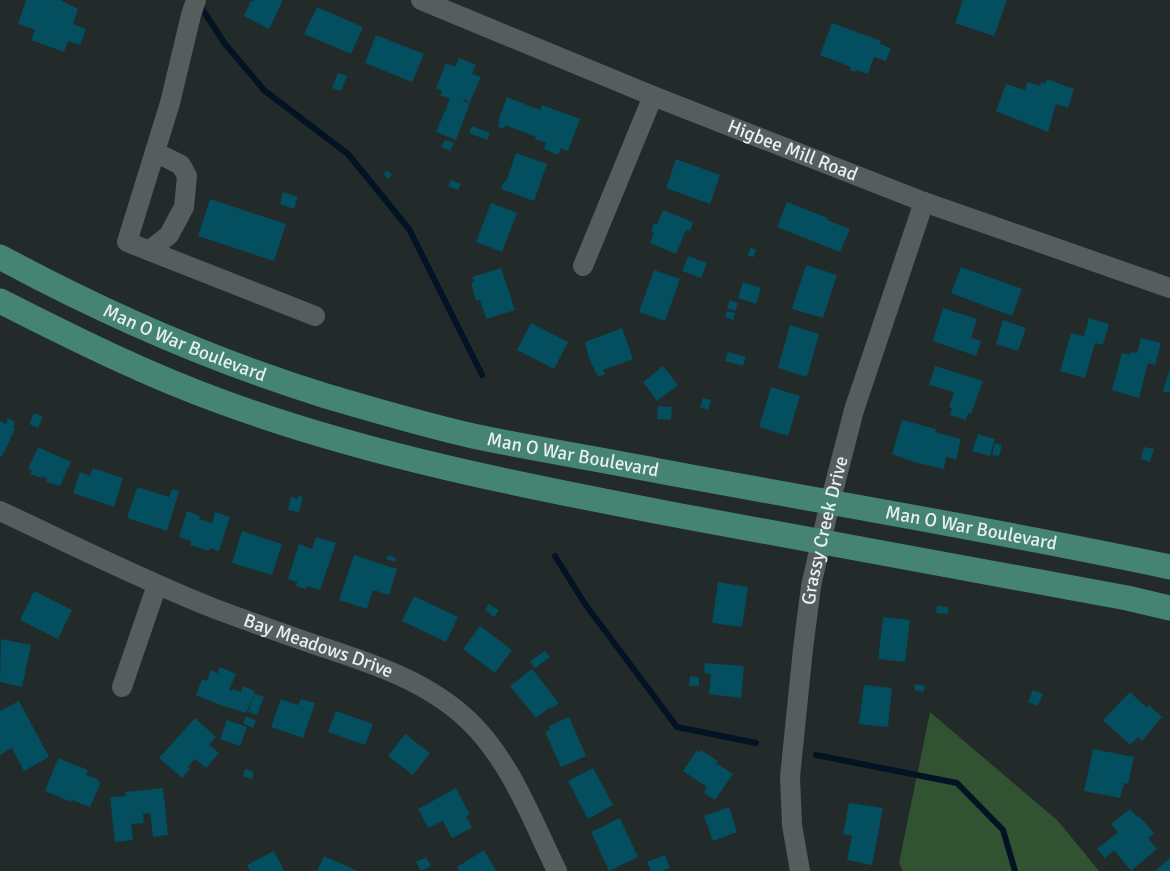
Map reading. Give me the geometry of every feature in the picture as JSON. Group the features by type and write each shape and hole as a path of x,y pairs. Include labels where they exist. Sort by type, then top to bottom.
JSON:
{"main road":[{"name":"Man O War Boulevard","path":"0,257 55,287 200,351 259,374 326,396 473,436 830,503 987,530 1170,567"},
{"name":"Man O War Boulevard","path":"0,300 78,340 174,384 253,413 355,444 430,464 574,495 1170,608"}],"street":[{"name":"Higbee Mill Road","path":"421,0 653,96 924,202 1170,288"},
{"path":"194,7 170,103 127,242 315,316"},
{"path":"583,266 653,96"},
{"path":"150,250 169,235 184,207 187,176 181,165 155,152"},
{"name":"Grassy Creek Drive","path":"800,871 792,825 790,777 811,586 854,410 924,202"},
{"name":"Bay Meadows Drive","path":"0,511 157,585 264,627 366,662 408,679 443,698 490,743 508,771 557,871"},
{"path":"122,687 157,585"}],"green space":[{"path":"930,712 1058,821 1099,871 903,871 899,863"}],"building":[{"path":"26,0 60,0 78,9 73,24 86,29 80,45 68,41 64,52 31,40 35,30 18,24"},
{"path":"283,0 269,29 244,16 251,1"},
{"path":"963,0 1007,0 994,36 955,23"},
{"path":"317,7 363,27 351,54 304,34"},
{"path":"832,23 881,41 880,44 891,48 886,61 874,57 868,74 856,70 855,72 850,70 851,67 820,55"},
{"path":"376,35 424,54 412,82 365,63"},
{"path":"459,58 476,65 472,74 481,77 470,102 464,99 463,101 470,103 456,140 436,132 450,99 440,95 442,91 436,88 446,63 455,67"},
{"path":"338,73 347,76 341,91 332,88"},
{"path":"1047,79 1074,89 1068,108 1056,104 1048,132 996,111 1006,84 1025,90 1027,82 1040,86 1041,82 1045,84"},
{"path":"507,97 540,110 542,105 580,119 568,151 561,148 558,155 544,149 546,143 535,139 536,137 505,125 504,129 498,127 500,121 498,121"},
{"path":"472,126 490,133 487,140 469,133"},
{"path":"445,140 454,143 450,151 441,147"},
{"path":"516,153 547,164 534,201 501,189 504,181 506,182"},
{"path":"676,159 720,175 710,204 666,188"},
{"path":"387,170 392,175 388,179 383,174"},
{"path":"451,180 461,184 458,190 448,186"},
{"path":"283,192 298,197 294,209 280,204"},
{"path":"210,199 286,224 274,261 198,236"},
{"path":"787,202 850,229 840,252 777,227"},
{"path":"491,203 517,213 502,252 476,242"},
{"path":"663,210 693,222 690,231 686,230 676,254 650,243 654,232 651,231 654,223 657,224"},
{"path":"750,248 756,249 754,257 748,256"},
{"path":"688,256 707,263 701,278 682,271"},
{"path":"806,265 837,275 823,318 792,309"},
{"path":"961,267 1022,289 1012,316 951,293"},
{"path":"501,268 515,310 486,319 480,300 476,301 471,283 474,282 472,277"},
{"path":"654,270 680,279 665,321 639,312"},
{"path":"743,282 761,288 756,304 738,298"},
{"path":"730,300 738,303 735,311 727,308"},
{"path":"943,308 977,319 971,338 981,341 976,356 933,341"},
{"path":"727,311 735,313 733,320 725,317"},
{"path":"1089,318 1109,324 1103,345 1095,343 1085,378 1060,371 1071,333 1084,336"},
{"path":"1003,320 1026,328 1018,351 996,344"},
{"path":"531,323 568,342 554,369 517,350"},
{"path":"790,325 819,334 807,377 778,368"},
{"path":"622,328 633,359 603,370 605,374 598,377 589,358 585,342"},
{"path":"1141,338 1161,343 1155,365 1148,363 1139,398 1112,390 1122,353 1130,355 1131,352 1137,353"},
{"path":"728,352 746,357 743,366 725,361"},
{"path":"663,366 678,385 657,401 643,382"},
{"path":"935,366 983,381 971,414 968,413 966,420 950,415 952,408 949,407 954,392 929,385"},
{"path":"1170,368 1170,393 1163,391"},
{"path":"771,387 800,396 788,436 759,427"},
{"path":"703,398 711,400 708,410 700,407"},
{"path":"658,406 672,407 671,420 657,419"},
{"path":"34,413 43,417 38,428 29,424"},
{"path":"8,418 15,422 13,428 15,429 2,457 0,456 0,421 6,424"},
{"path":"902,420 936,429 935,432 961,439 956,460 946,457 944,469 917,463 892,454"},
{"path":"978,434 995,439 990,456 972,451"},
{"path":"995,443 1002,445 999,456 992,455"},
{"path":"38,447 71,462 60,486 46,482 47,479 42,476 41,478 30,474 32,471 28,469"},
{"path":"1144,447 1154,449 1150,462 1141,459"},
{"path":"93,468 123,478 114,507 73,493 80,472 90,476"},
{"path":"137,487 169,497 172,489 179,491 167,531 127,518"},
{"path":"298,496 303,497 299,512 288,510 291,497 298,499"},
{"path":"187,511 200,516 199,519 212,523 215,512 230,517 219,551 210,548 209,551 190,545 191,541 179,537"},
{"path":"242,531 282,544 272,575 232,563"},
{"path":"316,537 336,543 320,590 307,586 306,589 296,586 297,582 288,579 299,544 312,549"},
{"path":"354,555 397,569 389,595 373,590 367,609 339,600"},
{"path":"388,555 396,558 395,562 386,559"},
{"path":"718,582 748,587 742,627 712,623"},
{"path":"34,591 72,610 58,639 20,620"},
{"path":"414,596 458,617 446,642 402,621"},
{"path":"489,604 499,610 494,617 485,610"},
{"path":"937,606 948,607 948,614 936,613"},
{"path":"883,617 910,620 905,662 878,659"},
{"path":"480,626 512,650 495,673 463,649"},
{"path":"1,639 31,645 22,687 0,682"},
{"path":"545,651 550,657 535,668 530,661"},
{"path":"705,663 744,666 741,698 709,694 711,674 704,673"},
{"path":"220,667 236,674 229,690 232,691 233,689 241,692 243,686 255,691 246,713 196,695 202,679 207,681 211,670 217,674"},
{"path":"532,669 559,703 551,709 550,707 536,718 510,686"},
{"path":"690,676 699,677 699,686 689,686"},
{"path":"915,684 925,686 923,692 914,690"},
{"path":"864,685 892,688 888,727 859,724"},
{"path":"1033,690 1043,694 1038,706 1028,702"},
{"path":"1130,692 1147,708 1149,705 1162,717 1142,741 1138,737 1130,745 1103,720"},
{"path":"254,694 264,697 257,715 248,712"},
{"path":"281,699 298,705 301,699 315,703 303,738 271,727"},
{"path":"19,701 49,757 24,771 12,748 0,755 0,711"},
{"path":"336,711 373,724 365,745 328,732"},
{"path":"246,716 256,721 253,728 243,723"},
{"path":"569,717 586,756 561,767 545,732 550,729 549,726"},
{"path":"195,718 216,737 209,745 219,753 206,768 195,759 188,767 190,769 181,777 159,758"},
{"path":"227,720 247,727 240,746 220,739"},
{"path":"405,734 430,753 413,775 388,756"},
{"path":"1093,749 1134,757 1128,784 1124,783 1120,798 1084,791"},
{"path":"697,750 700,753 701,750 718,761 716,763 733,774 715,800 704,793 707,787 683,771"},
{"path":"58,758 88,770 86,775 101,782 90,807 72,800 71,802 45,791"},
{"path":"593,768 613,805 588,819 568,781"},
{"path":"245,769 254,772 252,779 243,776"},
{"path":"163,788 168,835 153,837 150,813 143,814 144,823 131,824 133,840 115,842 110,797 126,796 125,792"},
{"path":"456,788 470,815 466,816 472,828 452,838 443,821 428,828 418,809"},
{"path":"849,803 883,808 872,865 847,860 852,836 843,834"},
{"path":"729,807 737,832 713,841 704,816"},
{"path":"1130,809 1154,833 1148,838 1157,849 1131,871 1114,850 1105,858 1097,849 1118,832 1111,824"},
{"path":"620,818 638,857 609,871 591,832"},
{"path":"484,850 496,871 459,871 457,867"},
{"path":"274,851 284,871 250,871 247,865"},
{"path":"665,855 670,868 662,871 651,871 647,862"},
{"path":"324,856 358,871 317,871"},
{"path":"426,857 431,866 421,871 416,862"},
{"path":"1170,858 1170,871 1155,871"}],"waterway":[{"path":"199,4 225,44 265,91 348,154 409,229 482,375"},
{"path":"555,556 585,604 677,727 756,743"},
{"path":"816,755 957,783 1003,830 1015,871"}]}
